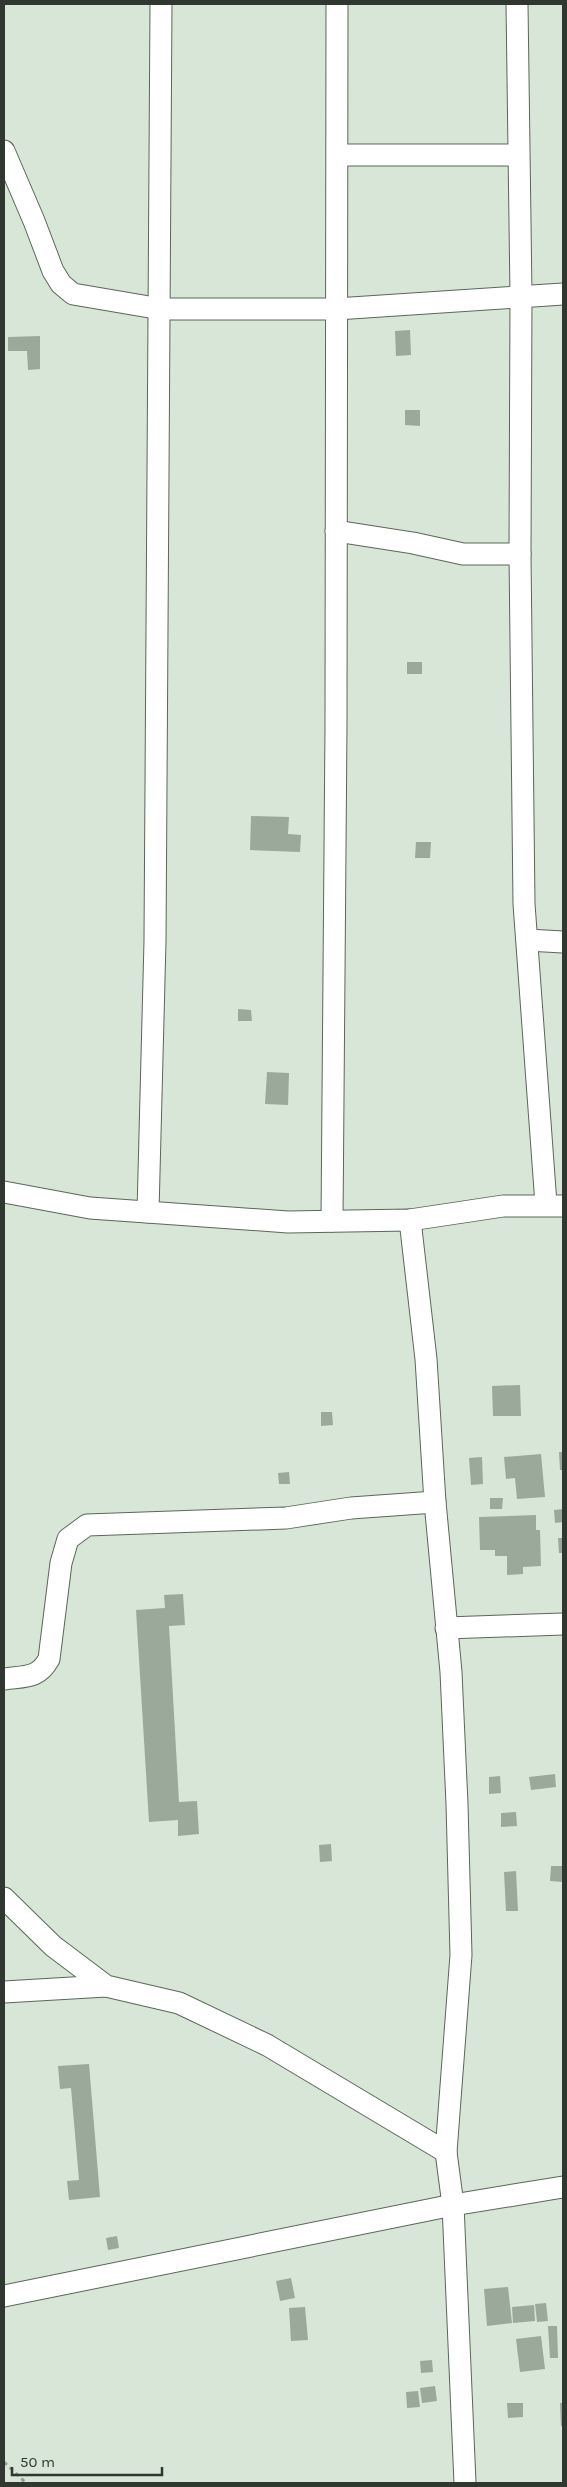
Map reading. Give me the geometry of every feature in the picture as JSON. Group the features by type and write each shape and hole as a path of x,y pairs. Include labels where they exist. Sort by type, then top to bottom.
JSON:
{"street":[{"path":"148,1212 155,942 161,309 161,4"},
{"path":"332,1221 338,155 337,4"},
{"path":"4,1192 90,1208 288,1222 410,1220 503,1206 554,1205 524,904 520,554 521,295 517,4"},
{"path":"4,150 53,271 61,284 73,294 161,309 336,309 521,295 563,294"},
{"path":"338,155 518,155"},
{"path":"336,531 414,543 463,554 520,554"},
{"path":"527,940 563,942"},
{"path":"410,1220 426,1359 435,1502 451,1672 458,1804 461,1955 446,2152 453,2205 464,2483"},
{"path":"4,1679 32,1676 42,1670 49,1658 60,1562 68,1539 87,1525 286,1518 351,1508 435,1502"},
{"path":"446,1628 563,1624"},
{"path":"4,1898 52,1946 106,1986"},
{"path":"4,1992 106,1986 180,2003 267,2045 446,2152"},
{"path":"4,2296 453,2205 563,2187"}],"path":[{"path":"4,2462 26,2483"}],"building":[{"path":"410,330 411,355 396,356 395,331"},
{"path":"40,336 40,369 28,370 27,351 8,351 8,337"},
{"path":"405,410 420,410 420,426 405,425"},
{"path":"407,662 422,662 422,674 407,674"},
{"path":"251,816 289,817 288,834 301,835 300,852 250,850"},
{"path":"416,842 431,842 430,858 415,858"},
{"path":"238,1009 251,1010 252,1021 238,1021"},
{"path":"267,1072 289,1073 288,1105 265,1104"},
{"path":"520,1385 521,1416 493,1416 492,1386"},
{"path":"321,1412 332,1412 333,1425 321,1426"},
{"path":"559,1452 563,1452 563,1470 560,1470"},
{"path":"541,1454 545,1497 517,1499 515,1478 506,1479 504,1457"},
{"path":"482,1457 483,1484 471,1485 469,1458"},
{"path":"289,1472 290,1484 279,1484 278,1473"},
{"path":"490,1498 503,1498 502,1509 490,1509"},
{"path":"563,1509 563,1522 555,1523 554,1510"},
{"path":"536,1515 536,1530 540,1530 541,1566 523,1567 523,1574 507,1575 507,1556 495,1556 495,1550 480,1550 479,1517"},
{"path":"558,1538 563,1538 563,1553 559,1553"},
{"path":"183,1594 185,1625 169,1626 179,1802 197,1801 199,1834 178,1836 178,1820 149,1822 136,1610 165,1608 164,1595"},
{"path":"555,1774 556,1787 531,1790 529,1777"},
{"path":"500,1776 501,1793 489,1794 489,1777"},
{"path":"516,1812 517,1826 501,1827 501,1813"},
{"path":"331,1844 332,1861 320,1862 319,1845"},
{"path":"551,1866 563,1866 563,1882 550,1881"},
{"path":"516,1871 518,1911 506,1911 504,1872"},
{"path":"89,2064 100,2197 69,2200 67,2181 79,2180 71,2088 60,2089 58,2066"},
{"path":"117,2236 119,2248 108,2250 106,2238"},
{"path":"291,2278 295,2298 280,2301 276,2281"},
{"path":"508,2287 512,2323 487,2326 484,2289"},
{"path":"546,2303 548,2321 537,2322 535,2304"},
{"path":"534,2305 535,2321 513,2323 512,2307"},
{"path":"305,2307 308,2340 291,2341 289,2308"},
{"path":"548,2326 557,2326 558,2358 550,2358"},
{"path":"541,2336 545,2369 520,2372 516,2339"},
{"path":"432,2360 433,2372 421,2373 420,2361"},
{"path":"435,2386 437,2401 422,2403 420,2388"},
{"path":"418,2391 420,2407 407,2408 406,2392"},
{"path":"507,2403 523,2403 523,2417 508,2418"},
{"path":"560,2403 563,2403 563,2426 561,2426"}]}
